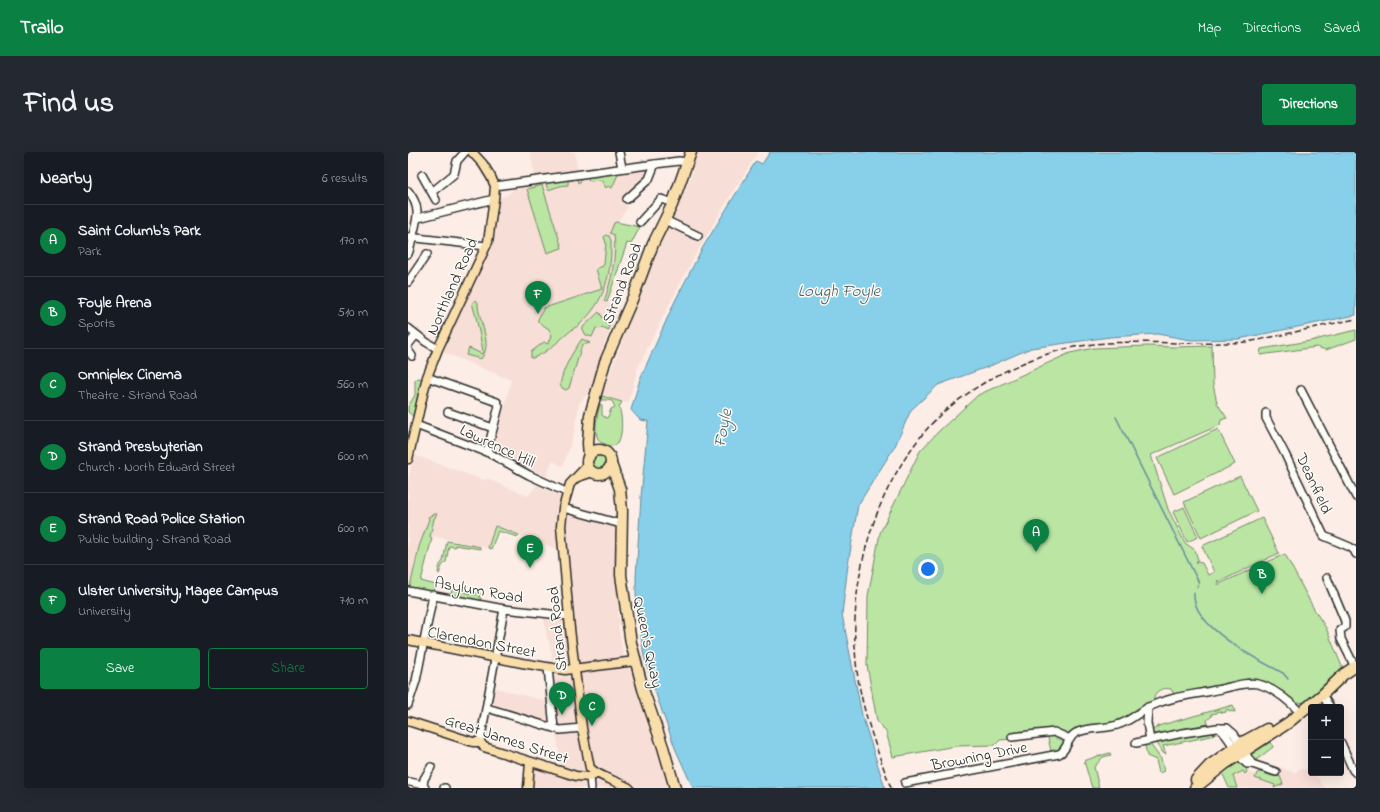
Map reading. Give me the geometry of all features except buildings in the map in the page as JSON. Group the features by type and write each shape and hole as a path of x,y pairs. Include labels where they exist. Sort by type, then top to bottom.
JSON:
{"highway":[{"name":"Strand Road","path":"592,467 588,443 588,428 594,401 606,362 634,295 653,244 673,203 691,152"},
{"path":"588,428 594,443 600,450 609,455 611,464 607,471 592,467 594,452 600,450"},
{"name":"Queen's Quay","path":"611,464 620,490 622,511 622,583 627,621 644,689 675,788"},
{"name":"Queen's Quay","path":"592,467 610,481 620,498"},
{"path":"1189,788 1210,765 1280,729 1322,695 1344,674 1356,667"},
{"path":"1195,788 1240,749 1299,714"}],"main road":[{"path":"472,152 491,177 495,186"},
{"name":"Northland Road","path":"408,459 427,377 438,349 486,246 495,186"},
{"name":"Strand Road","path":"590,768 582,728 575,670 561,526 563,508 570,484 574,479 592,467"},
{"name":"Clarendon Street","path":"408,640 548,668 565,670 575,670 636,661"},
{"name":"Great James Street","path":"408,721 473,742 480,742 484,747 530,762 581,777 593,776"},
{"path":"528,788 530,762"},
{"path":"590,768 593,776 606,777 629,788"},
{"path":"581,777 590,768"}],"street":[{"path":"432,192 454,174 457,161 465,152"},
{"path":"619,152 622,168"},
{"path":"495,186 622,168 679,161 688,162"},
{"path":"627,199 648,179 655,164"},
{"path":"422,175 436,200"},
{"path":"408,191 416,206 418,218 410,237 408,254"},
{"path":"418,218 494,199"},
{"path":"640,222 661,199 673,203"},
{"path":"665,220 698,236"},
{"path":"410,237 486,246"},
{"path":"408,282 427,254"},
{"path":"408,328 438,349"},
{"path":"408,345 416,335"},
{"path":"427,377 497,402 499,406 487,452"},
{"name":"Deanfield","path":"1301,390 1356,497"},
{"path":"448,412 493,428"},
{"name":"Deanfield","path":"1266,413 1266,418 1324,536 1350,547 1355,551"},
{"name":"Lawrence Hill","path":"416,425 487,452 529,475 568,493"},
{"path":"563,508 621,524"},
{"path":"1327,578 1345,621 1345,627 1340,630 1341,639 1356,667"},
{"name":"Asylum Road","path":"408,591 504,609 569,616"},
{"path":"408,705 416,681 433,596"},
{"path":"480,742 504,609"},
{"path":"548,668 554,728"},
{"path":"1012,737 1054,732 1070,739 1076,732 1119,725 1135,717 1148,707 1186,695 1248,684 1257,684 1281,696 1299,714"},
{"path":"1322,695 1328,704"},
{"path":"1148,707 1146,723 1150,740"},
{"path":"487,708 560,730 582,728"},
{"path":"1136,743 1183,733 1219,728 1240,749 1252,764 1276,772"},
{"name":"Browning Drive","path":"905,783 1059,754 1064,751 1070,739"},
{"path":"1344,750 1353,770 1356,773"},
{"path":"410,782 424,787 424,779 431,767"},
{"path":"591,788 593,776"},
{"path":"921,780 923,788"}],"shaded area":[{"path":"530,152 575,152 578,177 651,168 648,175 622,199 628,207 617,222 640,227 631,244 627,243 607,302 620,307 604,344 589,392 579,403 574,433 563,466 552,461 546,476 494,450 511,380 441,351 487,252 498,197 507,196 514,189 537,184"},
{"path":"696,152 758,152 694,257 667,309 638,367 628,403 602,395 658,246 692,175"},
{"path":"414,455 483,480 488,479 528,496 537,485 560,496 555,512 613,526 616,530 618,619 621,620 621,625 618,626 623,654 627,666 632,671 635,671 671,788 529,788 531,765 562,772 556,724 492,704 495,688 549,702 552,654 549,640 547,639 544,619 575,621 567,530 556,532 558,549 495,526 488,548 432,536 421,581 436,585 434,592 408,587 408,481"},
{"path":"1235,761 1242,764 1247,772 1274,781 1279,767 1295,773 1299,769 1308,769 1308,776 1316,776 1325,788 1229,788"}],"green space":[{"path":"619,172 612,188 608,186 606,188 601,180 590,181 588,179 589,176"},
{"path":"580,177 581,181 578,183 577,179 568,181 568,185 548,190 546,183"},
{"path":"542,185 562,248 547,253 527,189"},
{"path":"616,222 640,227 631,244 627,243 607,302 604,301 611,277 615,251 614,235 610,233 614,223"},
{"path":"606,235 609,236 611,240 610,264 605,286 596,306 578,326 544,352 531,358 531,352 544,342 548,344 552,336 549,329 538,322 544,308 602,289 596,269 604,264 606,243 604,237"},
{"path":"476,300 486,339 485,353 481,359 466,355 469,348 482,354 483,351 472,303"},
{"path":"599,312 609,327 609,330 602,327 600,329 596,328 592,337 586,335 583,327"},
{"path":"1356,330 1356,339 1326,350 1317,347 1260,355 1261,349 1310,341"},
{"path":"582,339 590,343 582,345 569,388 566,390 560,385 563,373 571,355"},
{"path":"1212,346 1213,384 1217,403 1227,418 1221,420 1220,425 1151,455 1168,509 1185,543 1195,550 1198,560 1196,562 1202,563 1208,575 1214,572 1202,546 1262,518 1279,553 1219,582 1218,580 1217,585 1285,554 1315,611 1326,628 1343,669 1307,702 1297,703 1265,681 1248,679 1174,694 1171,689 1165,689 1159,690 1155,694 1154,700 1131,715 1116,721 1075,728 1067,734 1050,730 1012,739 1000,740 995,745 956,746 893,757 886,732 877,721 867,665 868,596 880,533 920,451 978,395 1070,353 1094,348"},
{"path":"419,378 422,379 413,416 408,412 408,407 415,395 415,380"},
{"path":"602,396 622,402 619,407 622,426 621,433 619,440 612,446 600,442 596,431 596,422 600,404 602,405 602,415 606,418 608,417 611,409 615,407 612,401 601,400"},
{"path":"1218,429 1235,464 1174,494 1157,458"},
{"path":"596,455 602,455 606,459 606,465 602,469 596,469 592,465 592,459"},
{"path":"1240,476 1257,511 1201,538 1184,502"},
{"path":"1184,507 1198,537 1187,542 1173,512"},
{"path":"437,514 434,519 430,537 432,538 421,581 436,585 434,592 410,587 419,547 429,519 428,517"},
{"path":"495,526 519,535 518,537 498,531 491,549 488,548"},
{"path":"447,541 476,546 480,547 480,549 455,545 455,547 449,546 446,562 442,566 439,574 438,572 443,561"},
{"path":"452,589 476,595 477,592 480,593 480,601 451,595"},
{"path":"1233,705 1235,712 1229,711 1228,709 1226,712 1222,713 1221,711 1211,714 1212,716 1207,720 1208,724 1153,734 1152,730 1158,726"},
{"path":"1214,733 1211,736 1163,746 1166,754 1163,753 1157,743 1190,736"},
{"path":"1047,734 1053,734 1063,738 1064,740 1060,749 1051,751"},
{"path":"1270,739 1273,747 1255,761 1251,757 1251,752"},
{"path":"1150,744 1161,759 1164,771 1159,773 1156,760 1147,756 1145,745"},
{"path":"1110,753 1111,755 1103,757 1094,767 1099,788 1092,788 1084,761"},
{"path":"1235,761 1244,766 1247,772 1245,774 1243,771 1233,776 1237,788 1229,788 1221,770"},
{"path":"1259,772 1280,776 1283,784 1274,788 1275,785 1255,778"}],"water":[{"name":"Lough Foyle","path":"770,152 1356,152 1356,315 1239,339 1191,340 1157,334 1110,337 1031,348 990,366 938,385 911,410 895,446 858,505 842,614 862,715 885,788 693,788 675,748 644,656 639,624 636,577 648,421 640,420 631,410 640,379 675,301 703,247 756,161 762,164"}],"waterway":[{"path":"1116,417 1199,583 1197,587"},
{"path":"1194,593 1196,605 1203,618 1214,629 1243,651 1283,673 1288,679"}],"railway":[{"path":"891,788 880,759 862,701 859,686 855,637 856,602 861,568 870,534 882,501 898,470 917,441 940,415 969,393 994,377 1036,358 1065,349 1084,345 1123,342 1242,342 1259,340 1356,319"}],"place":[{"name":"Ulster University, Magee Campus","path":"538,314"},
{"name":"Saint Columb's Park","path":"1036,552"},
{"name":"Strand Road Police Station","path":"530,568"},
{"name":"Foyle Arena","path":"1262,594"},
{"name":"Strand Presbyterian","path":"562,715"},
{"name":"Omniplex Cinema","path":"592,726"}],"water label":[{"name":"Foyle","path":"722,428"}]}
